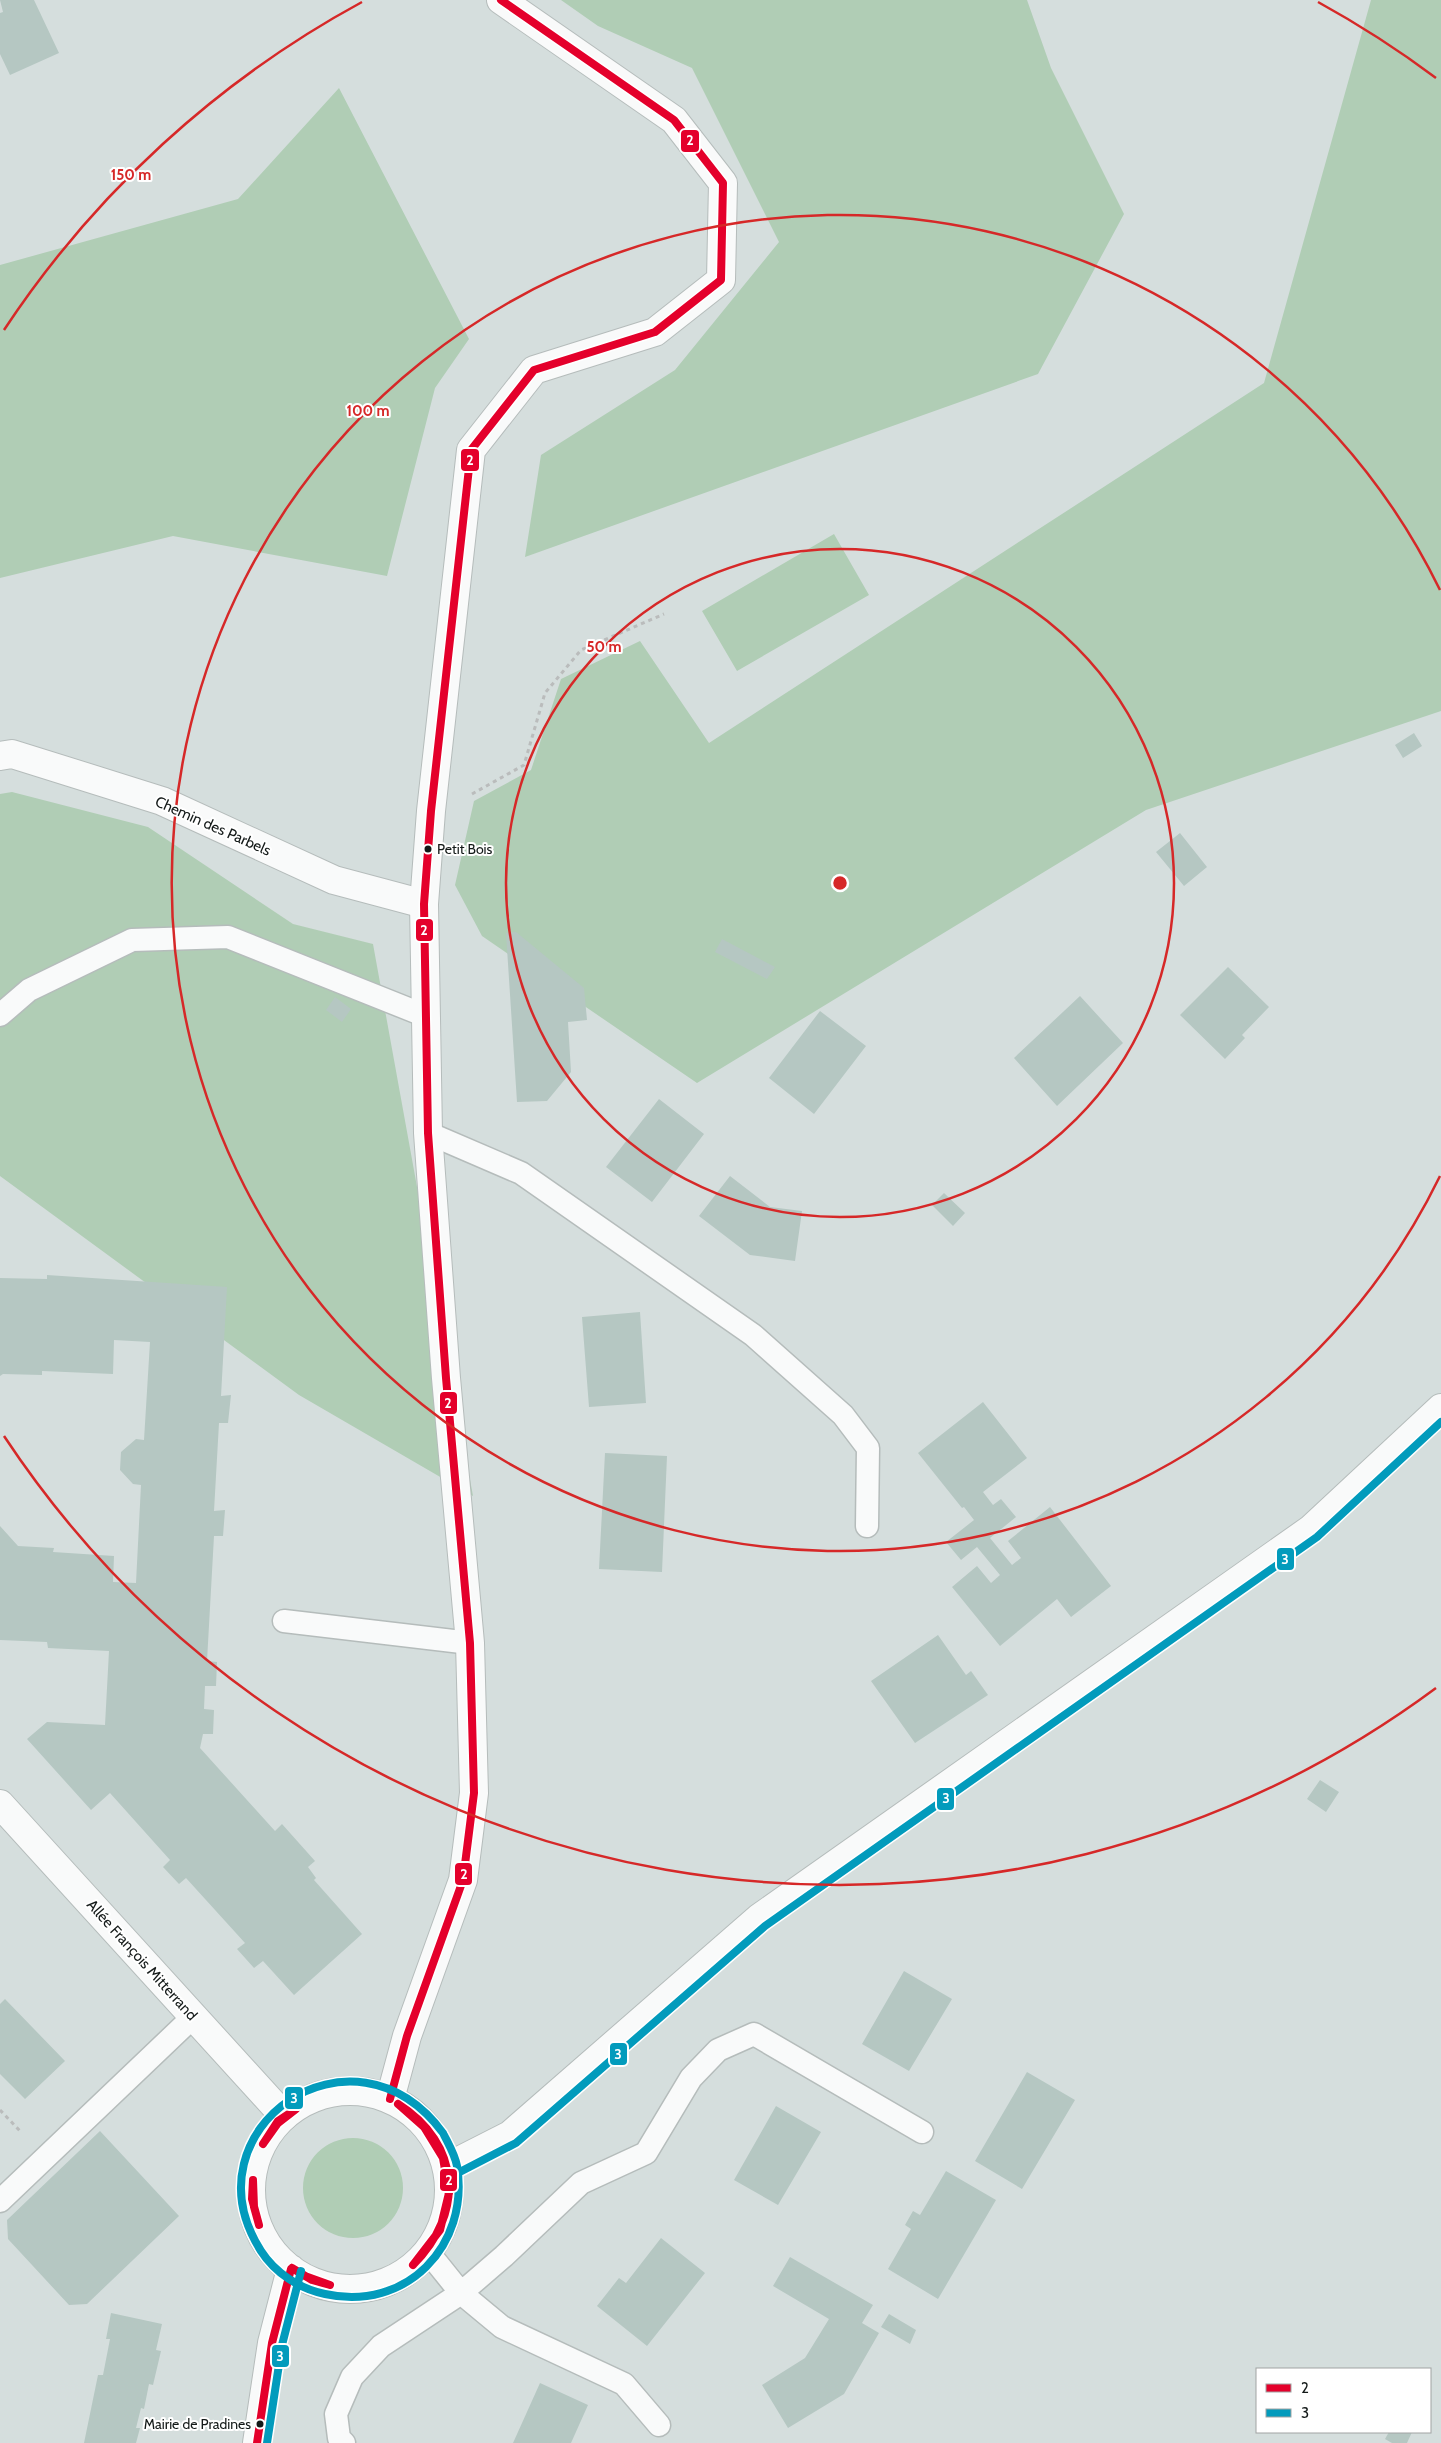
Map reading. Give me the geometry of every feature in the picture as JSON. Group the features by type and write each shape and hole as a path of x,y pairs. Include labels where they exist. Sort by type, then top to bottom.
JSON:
{"street":[{"path":"390,2098 407,2036 463,1880 474,1793 470,1643 446,1378 428,1133 424,904 431,817 471,450 534,370 655,332 721,280 723,183 674,120 501,0"},
{"name":"Chemin des Parbels","path":"0,756 12,754 162,801 334,880 424,904"},
{"path":"447,2167 510,2135 759,1918 1312,1529 1441,1408"},
{"name":"Allée François Mitterrand","path":"0,1804 284,2116"},
{"path":"362,2091 390,2098 415,2115 435,2139 447,2167 450,2197 443,2227 428,2252 405,2273 377,2285 347,2289 318,2283 291,2269 270,2248 257,2222 251,2194 254,2166 265,2138 284,2116 307,2100 334,2092 362,2091"},
{"path":"256,2443 272,2343 291,2269"}],"lane":[{"path":"0,1015 29,990 132,940 228,937 426,1016"},
{"path":"428,1133 521,1173 753,1335 836,1409 868,1448 866,1526"},
{"path":"284,1621 470,1643"},
{"path":"0,2201 193,2016"},
{"path":"344,2443 339,2438 336,2414 352,2377 381,2346 461,2293 504,2256 581,2182 646,2153 691,2078 718,2050 754,2034 922,2132"},
{"path":"428,2252 461,2293 502,2327 624,2384 659,2425"}],"path":[{"path":"431,817 524,765 544,693 581,650 664,614"}],"green space":[{"path":"561,0 1027,0 1051,68 1124,214 1038,374 525,557 541,455 675,370 779,242 692,68 598,26"},
{"path":"1371,0 1441,0 1441,711 1146,810 697,1083 482,936 455,885 474,801 531,770 561,679 640,641 709,743 1264,383"},
{"path":"339,88 469,339 435,388 387,576 173,536 0,578 0,265 238,199"},
{"path":"834,534 869,595 737,671 702,611"},
{"path":"12,792 148,827 293,924 373,944 473,1496 299,1395 0,1176 0,794"},
{"path":"353,2138 372,2141 389,2152 400,2169 403,2188 400,2207 389,2224 372,2235 353,2238 334,2235 317,2224 306,2207 303,2188 306,2169 317,2152 334,2141"}],"building":[{"path":"0,0 34,0 59,53 10,75 0,54 0,13 3,12"},
{"path":"1414,733 1422,746 1403,758 1395,745"},
{"path":"1180,833 1207,867 1184,886 1156,852"},
{"path":"516,932 584,988 587,1020 568,1022 571,1072 547,1101 517,1102 506,933"},
{"path":"722,939 775,967 767,979 715,952"},
{"path":"1228,967 1269,1007 1242,1035 1245,1038 1225,1059 1180,1015"},
{"path":"1080,996 1123,1043 1057,1106 1014,1058"},
{"path":"335,997 351,1009 342,1022 326,1010"},
{"path":"820,1011 866,1046 814,1114 769,1078"},
{"path":"659,1099 704,1134 652,1202 606,1167"},
{"path":"730,1176 770,1207 802,1211 795,1261 750,1255 699,1216"},
{"path":"944,1193 965,1213 953,1226 932,1205"},
{"path":"47,1275 227,1287 221,1396 231,1395 228,1423 219,1423 214,1511 225,1510 223,1536 214,1536 207,1661 217,1662 216,1686 205,1686 204,1709 214,1710 213,1734 203,1734 200,1748 275,1831 282,1824 315,1861 308,1867 316,1878 314,1880 362,1934 294,1995 263,1961 254,1968 237,1949 245,1943 186,1878 179,1884 163,1867 170,1860 110,1793 91,1810 27,1739 47,1722 105,1725 109,1651 48,1648 47,1642 0,1640 0,1526 18,1546 54,1548 53,1552 114,1556 113,1582 136,1583 141,1485 133,1484 120,1470 121,1452 136,1439 144,1440 150,1342 114,1340 113,1374 42,1371 42,1375 3,1374 0,1376 0,1278 47,1279"},
{"path":"640,1312 646,1403 589,1407 582,1317"},
{"path":"983,1402 1027,1458 983,1492 993,1505 1001,1499 1016,1517 990,1538 1012,1565 1021,1558 1008,1541 1050,1507 1111,1586 1071,1617 1057,1599 1000,1646 952,1587 977,1566 991,1583 1000,1575 977,1547 961,1560 946,1542 974,1520 964,1507 962,1508 918,1453"},
{"path":"605,1453 667,1456 662,1572 599,1569"},
{"path":"938,1635 966,1675 971,1671 988,1695 915,1743 871,1681"},
{"path":"1320,1780 1339,1792 1326,1812 1307,1799"},
{"path":"904,1971 952,1999 909,2071 862,2044"},
{"path":"5,1999 65,2061 25,2099 0,2074 0,2004"},
{"path":"1027,2072 1075,2100 1022,2189 975,2161"},
{"path":"776,2106 821,2132 778,2205 734,2180"},
{"path":"100,2131 179,2216 87,2304 69,2305 8,2239 7,2220"},
{"path":"946,2171 996,2200 938,2299 888,2269 911,2229 905,2225 913,2211 920,2215"},
{"path":"661,2238 705,2273 647,2346 597,2306 619,2278 626,2283"},
{"path":"790,2257 873,2305 862,2323 879,2333 844,2394 788,2428 762,2385 805,2358 829,2319 773,2286"},
{"path":"111,2313 162,2324 156,2350 161,2351 153,2385 149,2384 144,2409 141,2408 136,2428 140,2428 136,2443 84,2443 98,2375 103,2375 110,2339 106,2339"},
{"path":"889,2314 916,2330 910,2344 881,2327"},
{"path":"540,2383 588,2405 571,2443 513,2443"},
{"path":"1388,2433 1412,2433 1407,2443 1392,2443 1385,2439"}],"transit line":[{"name":"2","path":"390,2099 407,2036 463,1880 474,1793 470,1643 446,1378 428,1133 424,904 431,811 471,450 534,370 655,332 721,280 723,183 674,120 501,0"},
{"name":"3","path":"452,2176 516,2143 765,1926 1317,1537 1441,1422"},
{"name":"3","path":"443,2133 406,2098 366,2083 325,2085 289,2100 261,2128 244,2164 243,2206 261,2251 273,2266 289,2279 306,2288 325,2294 354,2297 382,2293 406,2283 426,2267 442,2246 453,2222 458,2195 457,2166 444,2135"},
{"name":"2","path":"398,2104 419,2120 434,2139 444,2159 449,2180 448,2202 441,2224 430,2245 413,2265"},
{"name":"2","path":"398,2104 424,2127 443,2158 449,2193 440,2230 413,2265"},
{"name":"2","path":"263,2144 278,2121 296,2109"},
{"name":"2","path":"263,2144 278,2123 296,2109"},
{"name":"2","path":"253,2180 254,2207 259,2225"},
{"name":"2","path":"253,2180 252,2199 259,2225"},
{"name":"2","path":"292,2268 305,2276 330,2285"},
{"name":"2","path":"292,2268 312,2280 330,2285"},
{"name":"2","path":"257,2443 272,2343 291,2269"},
{"name":"3","path":"267,2443 282,2345 301,2271"}],"place":[{"name":"Petit Bois","path":"428,849"},
{"name":"Mairie de Pradines","path":"260,2424"}]}
